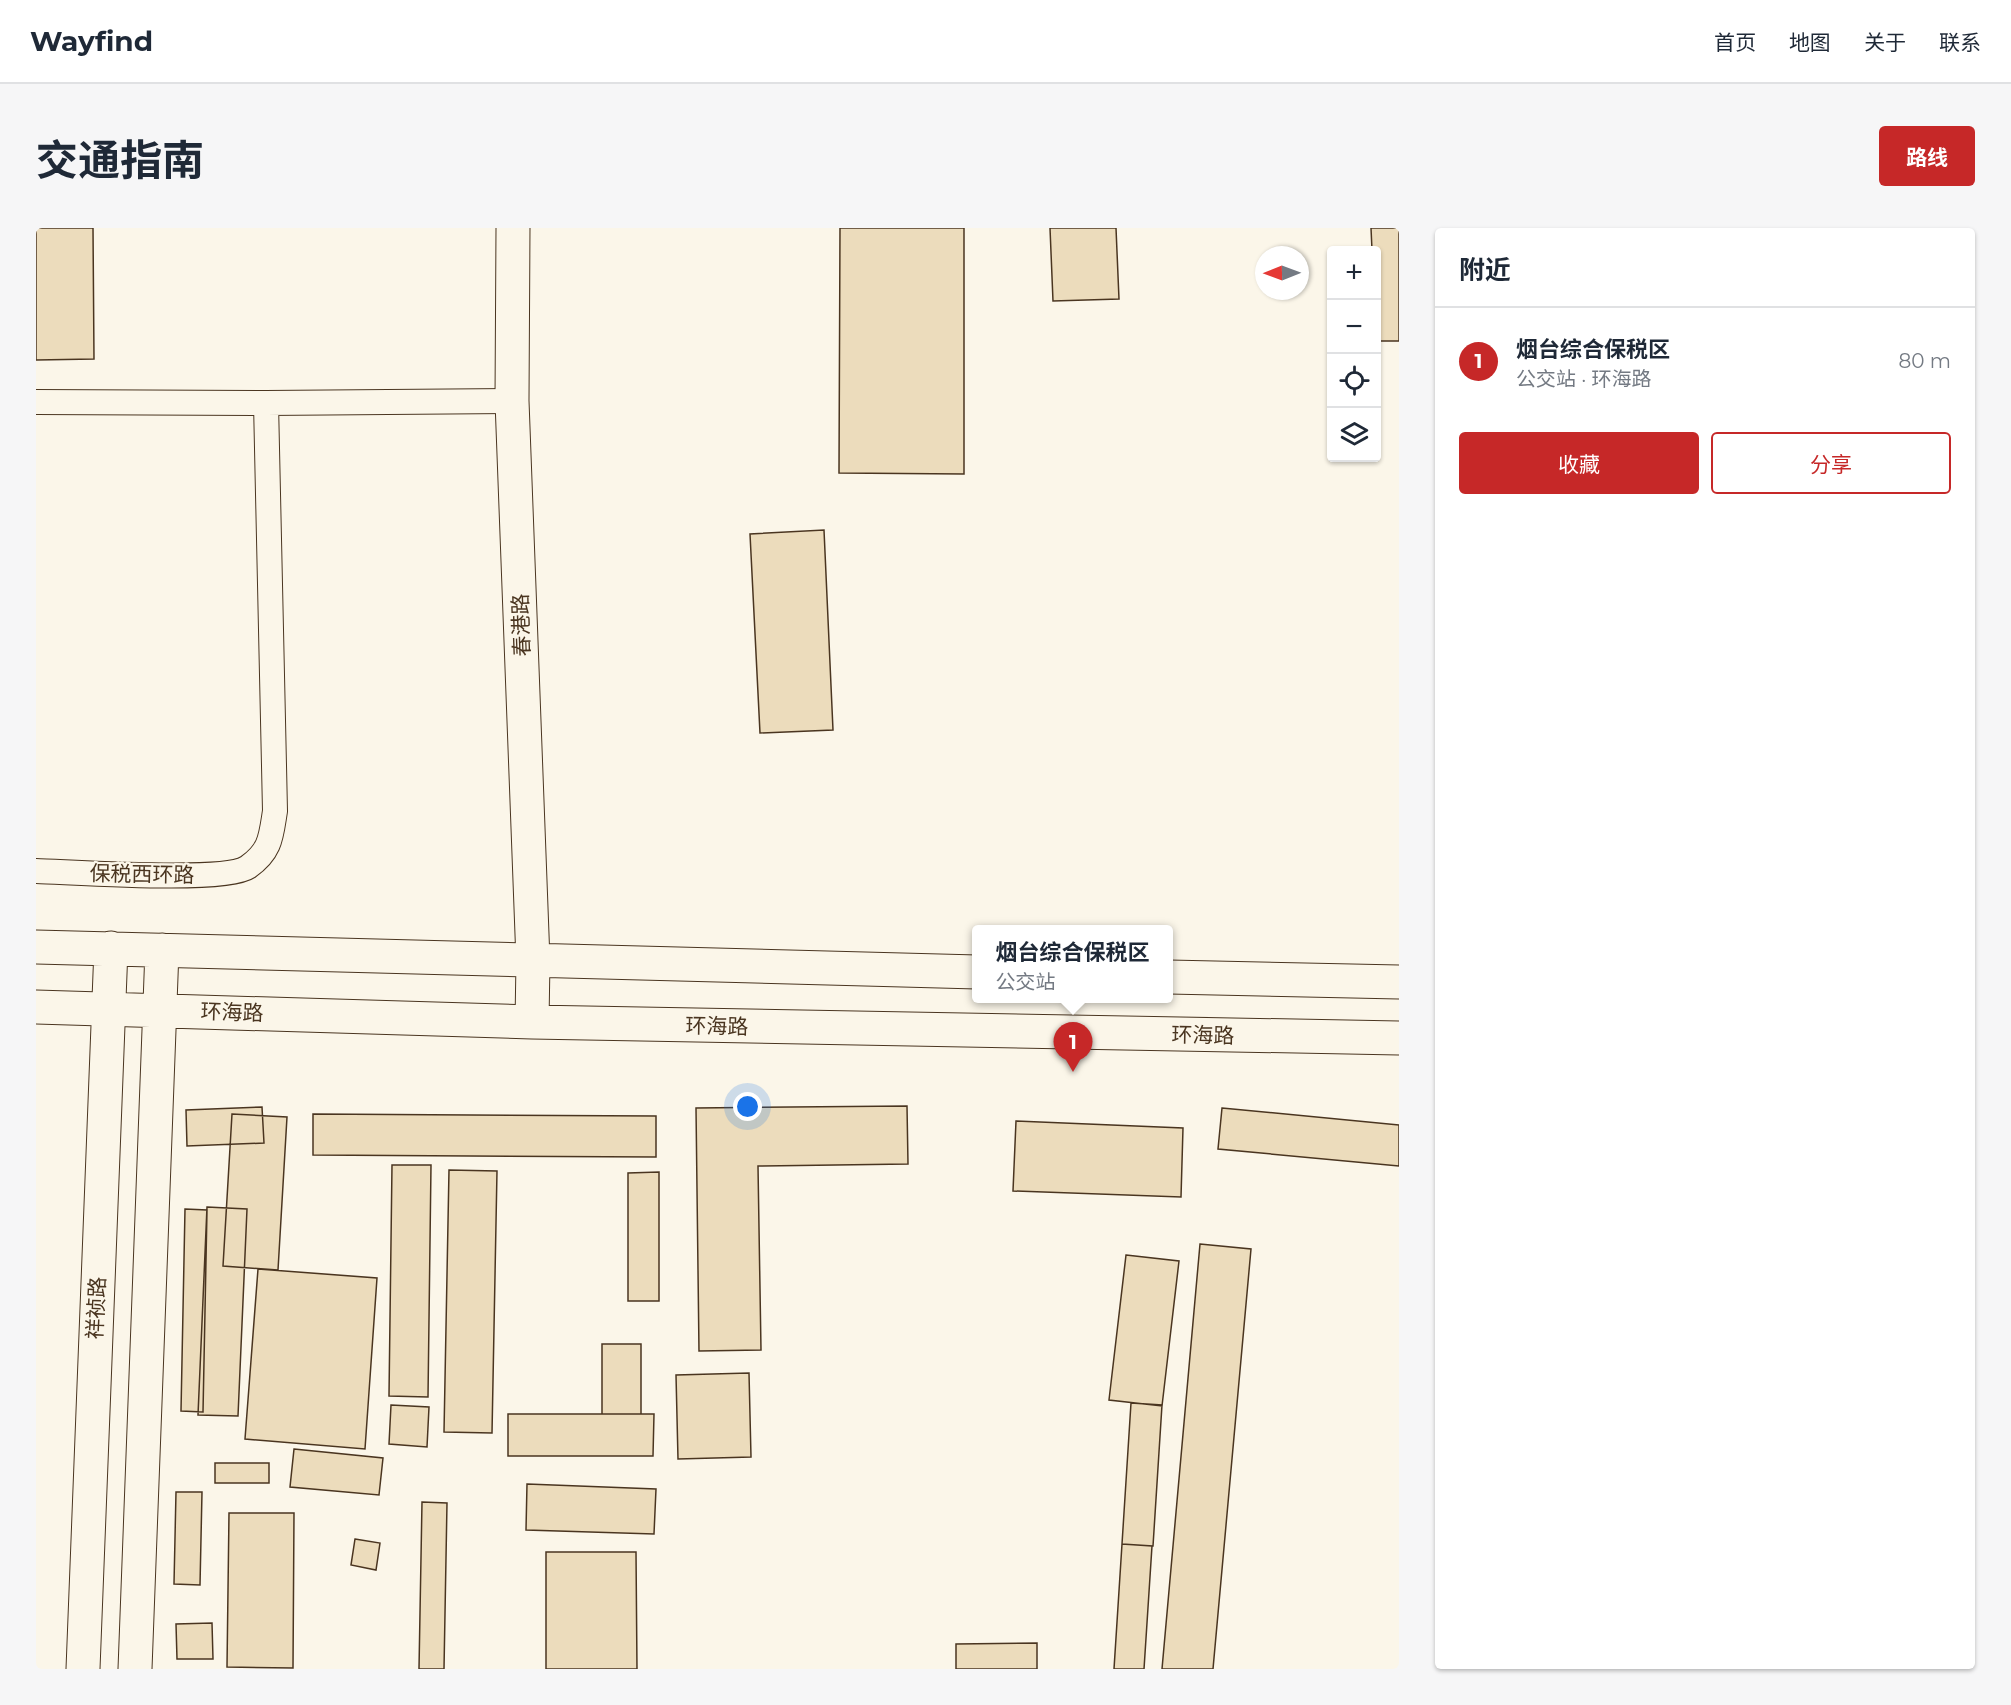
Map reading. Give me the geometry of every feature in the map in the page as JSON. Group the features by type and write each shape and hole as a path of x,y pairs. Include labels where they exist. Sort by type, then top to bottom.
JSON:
{"main road":[{"name":"春港路","path":"513,228 512,401 533,962 532,1022"},
{"path":"36,946 533,962 972,972"},
{"name":"祥祯路","path":"83,1669 111,948"},
{"path":"135,1669 162,950"},
{"path":"1173,977 1399,982"},
{"name":"环海路","path":"36,1007 532,1022 1399,1038"}],"street":[{"path":"36,402 512,401"},
{"name":"保税西环路","path":"36,871 212,875 247,868 270,844 274,811 266,403"}],"building":[{"path":"36,228 93,228 94,359 36,360"},
{"path":"840,228 964,228 964,474 839,473"},
{"path":"1050,228 1116,228 1119,299 1053,301"},
{"path":"1371,228 1399,228 1399,341 1381,341 1381,246 1372,246"},
{"path":"824,530 833,730 760,733 750,534"},
{"path":"907,1106 908,1164 758,1166 761,1350 699,1351 696,1108"},
{"path":"262,1107 264,1143 187,1146 186,1110"},
{"path":"1222,1108 1399,1125 1399,1166 1218,1149"},
{"path":"232,1114 287,1117 278,1270 223,1266"},
{"path":"313,1114 656,1116 656,1157 313,1155"},
{"path":"1016,1121 1183,1128 1181,1197 1013,1191"},
{"path":"392,1165 431,1165 428,1397 389,1396"},
{"path":"449,1170 497,1171 492,1433 444,1432"},
{"path":"659,1172 659,1301 628,1301 628,1173"},
{"path":"207,1207 247,1209 238,1416 198,1415"},
{"path":"185,1209 207,1210 203,1412 181,1411"},
{"path":"1200,1244 1251,1249 1213,1669 1162,1669"},
{"path":"1126,1255 1179,1261 1162,1406 1109,1400"},
{"path":"258,1269 377,1278 365,1449 245,1439"},
{"path":"602,1344 641,1344 641,1414 602,1414"},
{"path":"749,1373 751,1457 678,1459 676,1375"},
{"path":"1131,1403 1162,1405 1153,1546 1122,1544"},
{"path":"391,1405 429,1407 427,1447 389,1444"},
{"path":"508,1414 654,1414 653,1456 508,1456"},
{"path":"294,1449 383,1458 379,1495 290,1487"},
{"path":"215,1463 269,1463 269,1483 215,1483"},
{"path":"527,1484 656,1489 654,1534 526,1530"},
{"path":"176,1492 202,1492 200,1585 174,1584"},
{"path":"422,1502 447,1503 444,1669 419,1669"},
{"path":"229,1513 294,1513 293,1668 227,1667"},
{"path":"355,1539 380,1543 376,1570 351,1565"},
{"path":"1122,1544 1152,1546 1144,1669 1114,1669"},
{"path":"546,1552 636,1552 637,1669 546,1669"},
{"path":"212,1623 213,1659 177,1659 176,1624"},
{"path":"1037,1643 1037,1669 956,1669 956,1644"}],"place":[{"name":"烟台综合保税区","path":"1073,1072"}]}
